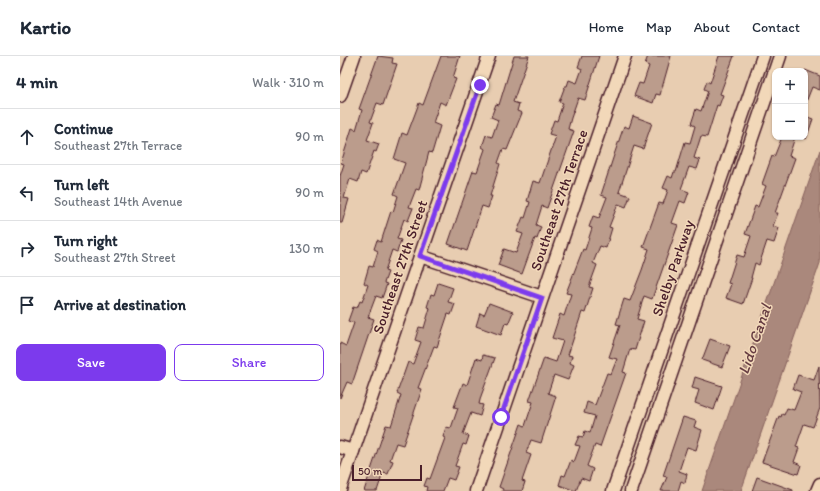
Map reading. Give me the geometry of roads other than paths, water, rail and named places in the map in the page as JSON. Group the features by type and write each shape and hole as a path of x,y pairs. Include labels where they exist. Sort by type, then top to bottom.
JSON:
{"street":[{"path":"340,96 354,56"},
{"name":"Southeast 27th Street","path":"340,489 489,56"},
{"name":"Southeast 27th Terrace","path":"476,491 625,56"},
{"name":"Shelby Parkway","path":"613,491 763,56"},
{"path":"630,491 780,56"},
{"path":"420,256 542,298"},
{"path":"340,447 353,451"},
{"path":"818,491 820,484"}],"water label":[{"name":"Lido Canal","path":"754,339"}]}
